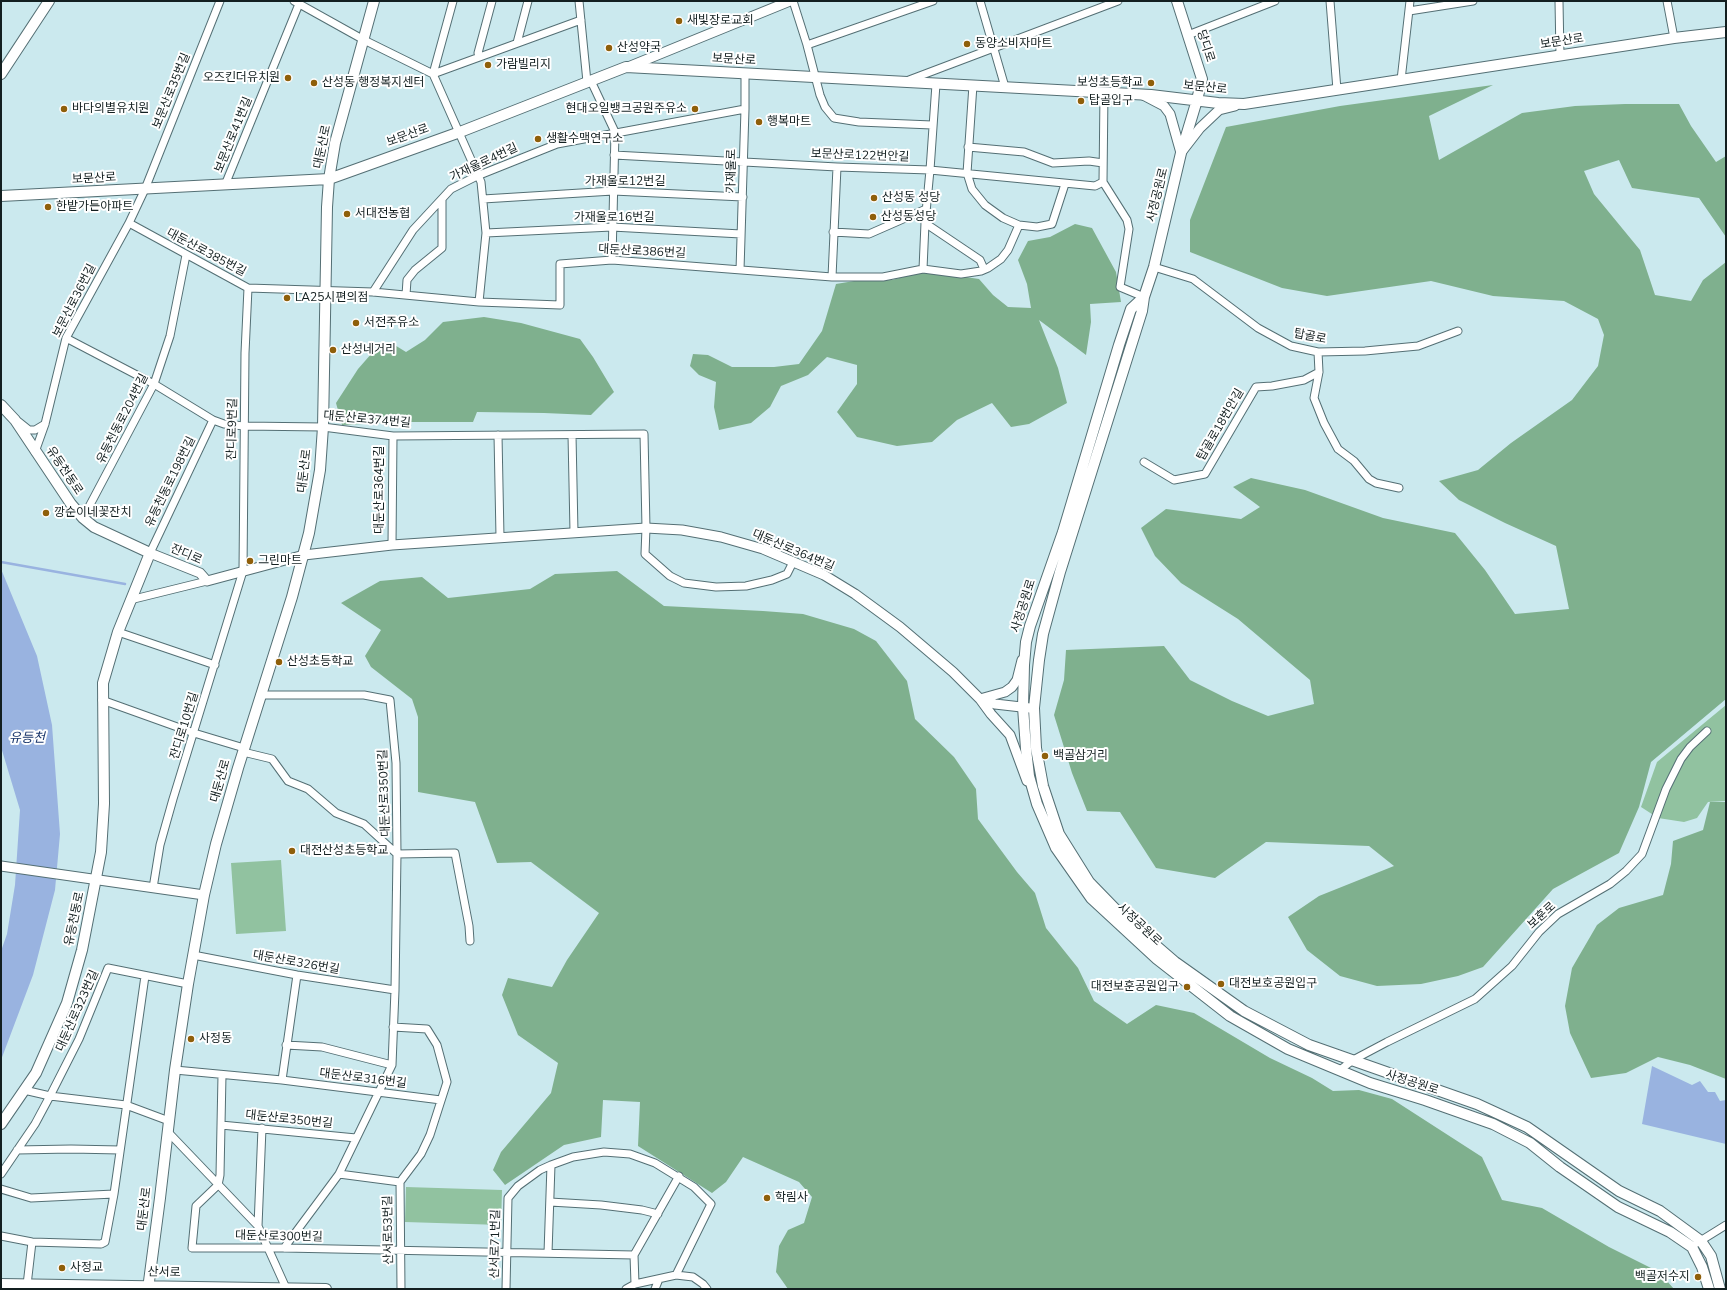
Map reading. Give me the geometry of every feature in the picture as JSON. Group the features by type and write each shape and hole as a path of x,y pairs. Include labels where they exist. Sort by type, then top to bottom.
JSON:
{"main road":[{"path":"1,74 49,1"},
{"name":"대둔산로","path":"148,1287 175,1070 188,984 204,895 216,844 260,695 304,555 320,470 329,179 336,143 374,1"},
{"name":"당디로","path":"1177,1 1202,79 1197,100"},
{"name":"보문산로","path":"1,196 329,179 460,132 626,67 1142,94 1218,103 1244,104 1674,38 1726,32"},
{"name":"사정공원로","path":"1197,100 1182,153 1154,267 1144,297 1142,311 1062,565 1040,653 1028,707 1026,750 1029,776 1037,804 1056,848 1091,898 1145,949 1230,1016 1288,1048 1370,1083 1493,1124 1530,1143 1560,1167 1618,1207 1670,1232 1692,1247 1702,1267 1709,1289"},
{"name":"사정공원로","path":"1144,297 1131,309 1063,532 1030,626 1026,642 1024,665 1028,707 1043,786 1059,834 1089,882 1124,918 1175,962 1244,1011 1309,1045 1477,1104 1527,1127 1619,1191 1660,1212 1701,1241 1711,1256 1720,1289"},
{"name":"유등천동로","path":"1,405 15,420 71,504 83,518 94,526 150,553 130,600 105,673 102,700 104,804 101,852 82,950 67,1003 36,1073 1,1124"},
{"name":"산서로","path":"1,1284 47,1287 326,1289"}],"street":[{"name":"보문산로35번길","path":"145,189 220,1"},
{"path":"433,74 453,1"},
{"path":"479,57 478,52 492,1"},
{"path":"517,43 528,1"},
{"path":"579,1 589,82 615,132 612,260"},
{"path":"626,67 790,1"},
{"path":"793,1 825,107 834,118 859,122 932,125"},
{"path":"807,45 933,1"},
{"path":"980,1 1006,87"},
{"path":"905,82 1118,1"},
{"path":"1188,35 1275,1"},
{"path":"1330,1 1337,90"},
{"path":"1401,80 1410,1"},
{"path":"1409,11 1473,1"},
{"path":"1559,1 1560,56"},
{"path":"1667,1 1674,38"},
{"path":"296,2 364,40 433,74 481,182 486,233 479,302"},
{"name":"보문산로41번길","path":"225,185 296,2"},
{"path":"433,74 581,20"},
{"name":"가재울로","path":"740,270 745,74"},
{"path":"923,269 925,223 936,84"},
{"path":"973,86 967,173 972,189 985,205 1003,218 1019,225 1036,228 1052,224 1065,184"},
{"path":"1104,92 1103,182 1127,220 1129,229 1120,287 1144,297"},
{"path":"1142,94 1164,106 1170,114 1182,153"},
{"path":"1182,153 1200,128 1219,110 1244,104"},
{"name":"가재울로4번길","path":"373,292 413,230 451,189 478,176 557,144 745,108"},
{"path":"968,147 1024,152 1053,163 1089,161 1103,163"},
{"name":"보문산로122번안길","path":"614,156 930,170 1095,186 1103,182"},
{"path":"832,277 837,167"},
{"name":"보문산로36번길","path":"35,452 44,424 66,338 129,223 145,189"},
{"name":"가재울로12번길","path":"483,200 613,190 743,197"},
{"path":"406,295 407,280 415,270 442,248 442,200"},
{"path":"833,232 869,234 926,209"},
{"name":"대둔산로385번길","path":"129,223 248,288 325,290"},
{"path":"925,223 980,260 984,270"},
{"name":"대둔산로386번길","path":"325,290 373,292 479,302 560,305 560,264 612,260 832,277 883,277 923,269 961,274 984,270 1002,259 1019,225"},
{"name":"가재울로16번길","path":"486,233 612,227 741,234"},
{"name":"유등천동로204번길","path":"83,518 154,384 170,336 186,255"},
{"name":"탑골로","path":"1154,267 1193,279 1258,328 1291,346 1318,352 1365,351 1418,346 1458,331"},
{"name":"잔디로9번길","path":"243,571 244,426 248,288"},
{"name":"대둔산로374번길","path":"66,338 154,384 213,420 224,424 244,426 322,427 393,436 644,434 646,528"},
{"path":"1318,352 1319,372 1314,398 1324,423 1338,449 1354,460 1369,479 1376,483 1399,488"},
{"name":"탑골로18번안길","path":"1144,462 1174,480 1205,474 1256,387 1272,386 1304,380 1319,372"},
{"path":"15,420 29,430 35,430 44,424"},
{"name":"유등천동로198번길","path":"150,553 213,420"},
{"path":"498,435 500,537"},
{"path":"572,435 574,532"},
{"name":"대둔산로364번길","path":"392,545 393,436"},
{"path":"646,528 645,554 670,576 684,582 716,587 746,586 772,580 787,574 793,562"},
{"name":"대둔산로364번길","path":"304,555 392,545 646,528 682,530 721,537 763,549 824,575 880,611 953,672 980,698 995,704 1028,707"},
{"name":"잔디로","path":"150,553 200,573 207,581 304,555"},
{"name":"잔디로10번길","path":"153,888 160,845 243,571"},
{"path":"130,600 207,581"},
{"path":"118,632 215,665"},
{"path":"1026,642 1017,680 1012,687 1006,692 980,698 1010,735 1037,804"},
{"name":"대둔산로350번길","path":"260,695 364,695 390,700 396,763 397,854 395,990 392,1065 339,1174 284,1248"},
{"path":"102,700 194,734 272,759 288,781 308,789 336,813 364,824 397,854 455,853 469,926 470,941"},
{"name":"보훈로","path":"1340,1070 1353,1060 1387,1042 1475,1000 1512,966 1539,932 1558,914 1610,884 1626,871 1642,854 1666,789 1681,759 1690,747 1707,731"},
{"path":"1,866 204,895"},
{"name":"대둔산로326번길","path":"193,955 297,975 395,990"},
{"name":"대둔산로323번길","path":"1,1174 35,1124 50,1096 79,1039 108,968 188,984"},
{"path":"282,1080 297,975"},
{"path":"1,1236 32,1242 102,1244 105,1242 114,1194 145,976"},
{"name":"산서로53번길","path":"393,1027 427,1029 437,1045 448,1082 430,1135 421,1154 400,1182 401,1289"},
{"path":"286,1045 322,1047 392,1065"},
{"name":"대둔산로316번길","path":"175,1070 282,1080 441,1100"},
{"path":"218,1185 220,1175 222,1075"},
{"path":"24,1090 50,1096 126,1105 169,1121"},
{"name":"대둔산로350번길","path":"221,1125 356,1138"},
{"path":"258,1226 262,1128"},
{"path":"168,1132 258,1226 286,1288"},
{"path":"17,1150 120,1150"},
{"name":"산서로71번길","path":"506,1289 508,1198 518,1186 551,1164 573,1157 604,1152 630,1154 655,1162 694,1187 710,1204 676,1274"},
{"path":"548,1253 551,1164"},
{"path":"339,1174 400,1182"},
{"path":"635,1284 634,1255 679,1176"},
{"name":"대둔산로300번길","path":"218,1185 196,1206 192,1248 284,1248 634,1255"},
{"path":"1,1189 31,1198 114,1194"},
{"path":"550,1202 601,1205 642,1210 658,1214"},
{"path":"1692,1247 1726,1225"},
{"path":"27,1285 32,1242"},
{"path":"626,1289 635,1284 676,1274 693,1277 707,1289"},
{"path":"656,1289 659,1279"}],"green space":[{"path":"1493,85 1429,116 1439,160 1522,113 1575,106 1625,104 1679,104 1691,126 1716,162 1726,156 1726,237 1699,198 1632,188 1619,160 1584,171 1594,194 1640,250 1655,295 1691,301 1703,280 1726,262 1726,699 1651,762 1639,807 1619,853 1553,889 1483,967 1458,976 1421,984 1377,986 1340,976 1307,950 1288,917 1319,896 1394,866 1369,846 1266,842 1215,878 1156,868 1120,812 1087,811 1072,773 1054,715 1064,680 1066,650 1164,646 1190,680 1232,701 1268,716 1314,704 1310,680 1238,619 1181,583 1155,556 1141,528 1166,509 1241,519 1260,507 1233,487 1251,478 1305,490 1383,518 1455,533 1485,570 1515,614 1569,609 1556,546 1459,500 1439,481 1478,470 1511,443 1572,400 1598,366 1604,335 1598,319 1564,301 1493,296 1431,281 1327,296 1282,288 1190,252 1190,220 1226,127 1340,106"},
{"path":"1075,224 1092,228 1116,272 1121,302 1090,304 1091,322 1086,355 1039,320 1058,368 1067,403 1029,424 1011,427 992,403 957,420 932,442 897,446 857,437 837,412 857,384 857,365 827,357 808,375 781,386 770,407 751,423 719,430 714,407 716,382 699,375 690,366 693,354 708,355 732,367 774,367 799,364 822,331 836,284 854,281 892,280 925,271 979,279 993,295 1008,307 1031,308 1027,284 1018,260 1028,241 1050,237"},
{"path":"484,317 521,323 580,339 593,357 614,392 591,415 477,412 473,422 408,422 342,425 336,403 358,369 372,353 393,344 406,352 425,340 443,322"},
{"path":"617,571 664,606 803,614 854,629 876,641 907,681 915,719 954,757 976,789 978,819 1017,872 1035,893 1046,928 1078,968 1094,1001 1127,1024 1156,1005 1194,1013 1270,1058 1312,1078 1333,1091 1359,1090 1392,1099 1482,1157 1502,1200 1542,1208 1609,1247 1659,1272 1674,1289 788,1289 776,1272 779,1246 788,1230 804,1223 812,1197 799,1182 743,1157 726,1182 712,1193 638,1146 640,1102 603,1100 601,1137 564,1145 505,1185 493,1170 501,1152 551,1093 558,1063 518,1035 502,995 508,978 552,987 567,960 599,913 531,862 497,863 475,802 418,792 418,717 412,699 371,667 365,656 381,630 341,603 380,581 422,577 448,598 530,589 555,574"},
{"path":"1726,705 1726,801 1708,802 1697,818 1684,822 1658,818 1641,807 1657,762"},
{"path":"1710,802 1726,802 1726,1079 1690,1065 1658,1057 1626,1073 1591,1078 1570,1033 1565,1006 1572,968 1597,925 1619,908 1663,895 1671,864 1673,841 1703,830"},
{"path":"281,860 286,931 236,934 231,863"},
{"path":"406,1187 502,1190 501,1225 405,1222"}],"water":[{"name":"유등천","path":"1,569 37,656 52,725 60,834 55,890 33,975 1,1060 1,951 7,934 15,885 20,810 1,747"},
{"path":"1652,1066 1692,1085 1700,1081 1708,1092 1715,1092 1720,1101 1726,1100 1726,1144 1642,1124"}],"waterway":[{"path":"1,562 125,584"}],"place":[{"name":"새빛장로교회","path":"679,21"},
{"name":"동양소비자마트","path":"967,44"},
{"name":"산성약국","path":"609,48"},
{"name":"가람빌리지","path":"488,65"},
{"name":"오즈킨더유치원","path":"288,78"},
{"name":"산성동 행정복지센터","path":"314,83"},
{"name":"보성초등학교","path":"1151,83"},
{"name":"탑골입구","path":"1081,101"},
{"name":"바다의별유치원","path":"64,109"},
{"name":"현대오일뱅크공원주유소","path":"695,109"},
{"name":"행복마트","path":"759,122"},
{"name":"생활수맥연구소","path":"538,139"},
{"name":"산성동 성당","path":"874,198"},
{"name":"한밭가든아파트","path":"48,207"},
{"name":"서대전농협","path":"347,214"},
{"name":"산성동성당","path":"873,217"},
{"name":"LA25시편의점","path":"287,298"},
{"name":"서전주유소","path":"356,323"},
{"name":"산성네거리","path":"333,350"},
{"name":"깡순이네꽃잔치","path":"46,513"},
{"name":"그린마트","path":"250,561"},
{"name":"산성초등학교","path":"279,662"},
{"name":"백골삼거리","path":"1045,756"},
{"name":"대전산성초등학교","path":"292,851"},
{"name":"대전보호공원입구","path":"1221,984"},
{"name":"대전보훈공원입구","path":"1187,987"},
{"name":"사정동","path":"191,1039"},
{"name":"학림사","path":"767,1198"},
{"name":"사정교","path":"62,1268"},
{"name":"백골저수지","path":"1698,1277"}]}
